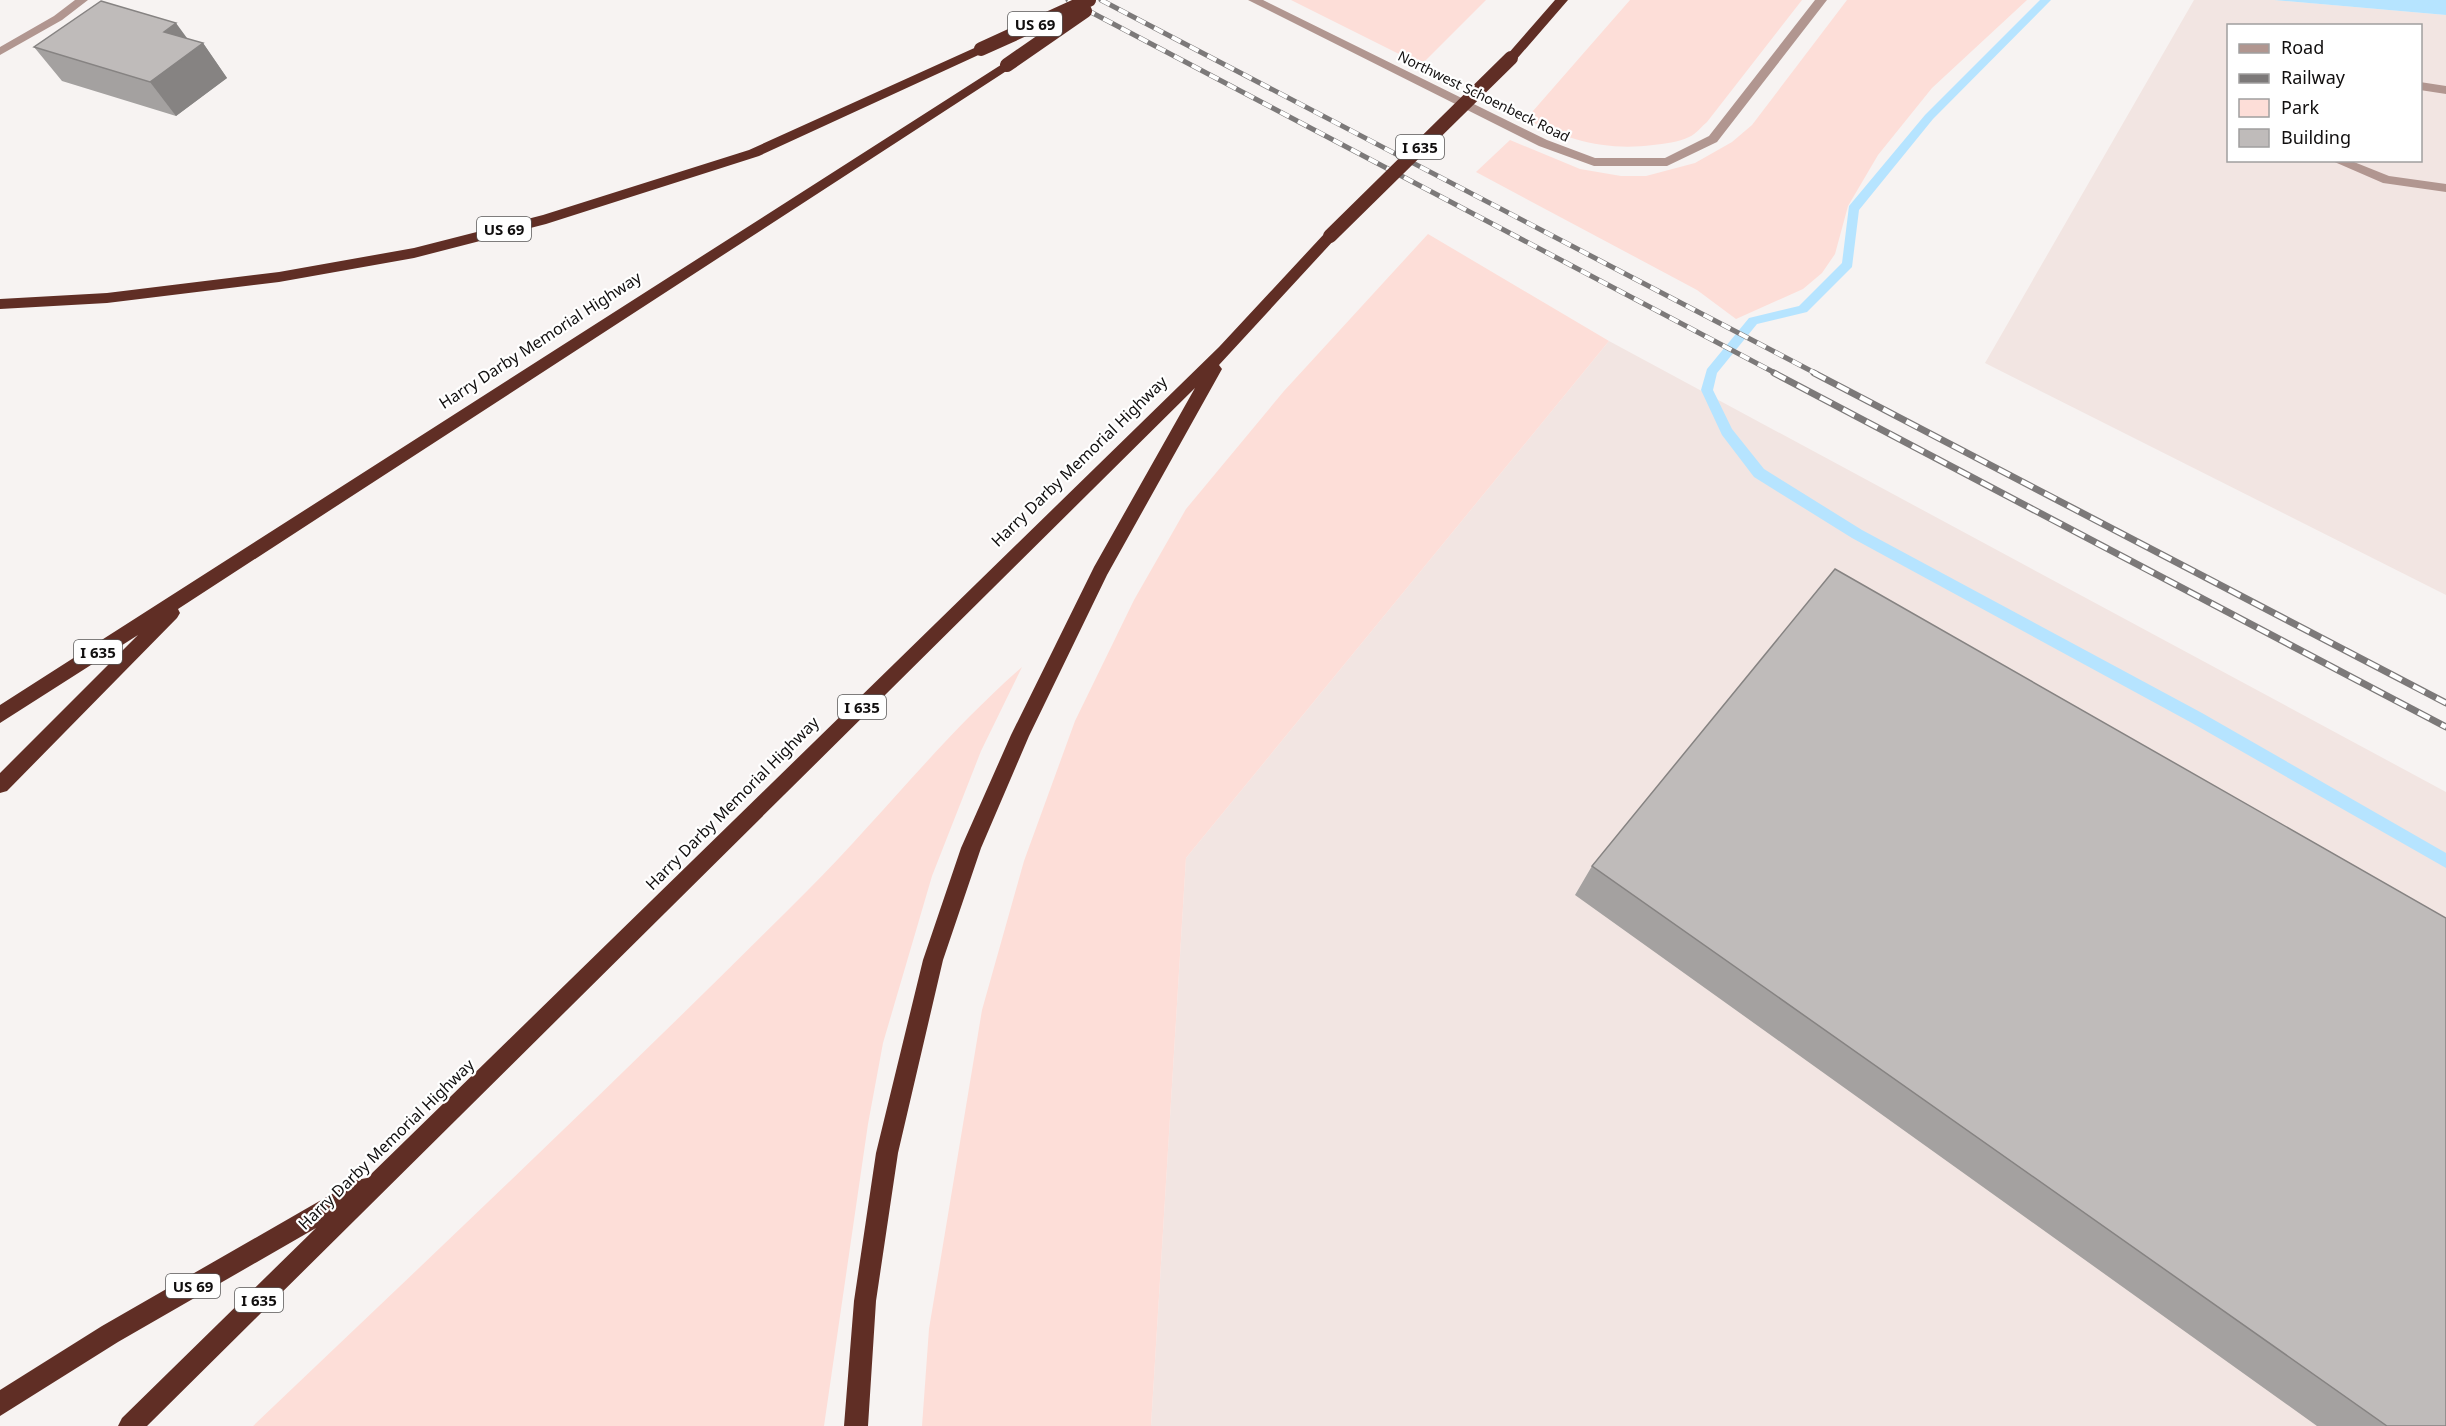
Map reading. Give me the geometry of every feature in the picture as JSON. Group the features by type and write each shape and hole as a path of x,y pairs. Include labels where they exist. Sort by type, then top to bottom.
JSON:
{"highway":[{"name":"US 69","path":"0,304 107,298 279,277 414,253 546,219 754,153 1089,0"},
{"name":"Harry Darby Memorial Highway","path":"0,715 1007,65 1102,0"},
{"name":"Harry Darby Memorial Highway","path":"130,1426 1224,351 1330,236 1511,58 1563,0"},
{"path":"856,1426 865,1301 887,1153 933,960 971,848 1020,735 1100,572 1224,351"},
{"path":"0,785 195,589"},
{"name":"US 69","path":"0,1404 110,1334 389,1173"}],"street":[{"path":"0,52 82,0"},
{"name":"Northwest Schoenbeck Road","path":"1254,0 1543,144 1594,162 1667,162 1713,139 1821,0"},
{"path":"2422,86 2446,90"},
{"path":"2341,162 2386,180 2446,188"}],"shaded area":[{"path":"2194,0 2274,0 2446,15 2446,595 1985,363"},
{"path":"1609,341 2446,792 2446,1426 1151,1426 1186,858"}],"green space":[{"path":"1291,0 1486,0 1421,65"},
{"path":"1630,0 1802,0 1707,122 1685,139 1636,146 1603,145 1557,133 1526,119"},
{"path":"1847,0 2027,0 1932,88 1878,155 1848,206 1835,254 1822,273 1803,289 1736,319 1697,290 1476,172 1510,140 1580,169 1621,176 1646,176 1695,163 1732,142 1752,125"},
{"path":"1428,234 1609,341 1186,858 1151,1426 922,1426 929,1329 982,1010 1024,861 1075,721 1134,600 1186,509 1284,391"},
{"path":"1022,667 981,751 932,876 883,1043 868,1124 824,1426 253,1426 740,958 835,862 966,720"}],"water":[{"path":"2274,0 2446,0 2446,15"}],"building":[{"path":"101,1 176,23 164,32 203,43 150,82 34,47"},
{"path":"1835,569 2446,918 2446,1426 2387,1426 1592,866"}],"waterway":[{"path":"2046,0 1929,117 1853,209 1848,264 1803,309 1753,321 1711,372 1707,390 1727,432 1759,473 1857,534 2197,718 2446,861"}],"railway":[{"path":"1068,0 1777,374"},
{"path":"1101,0 1817,374"},
{"path":"1774,373 2446,727"},
{"path":"1814,373 2446,703"}]}
